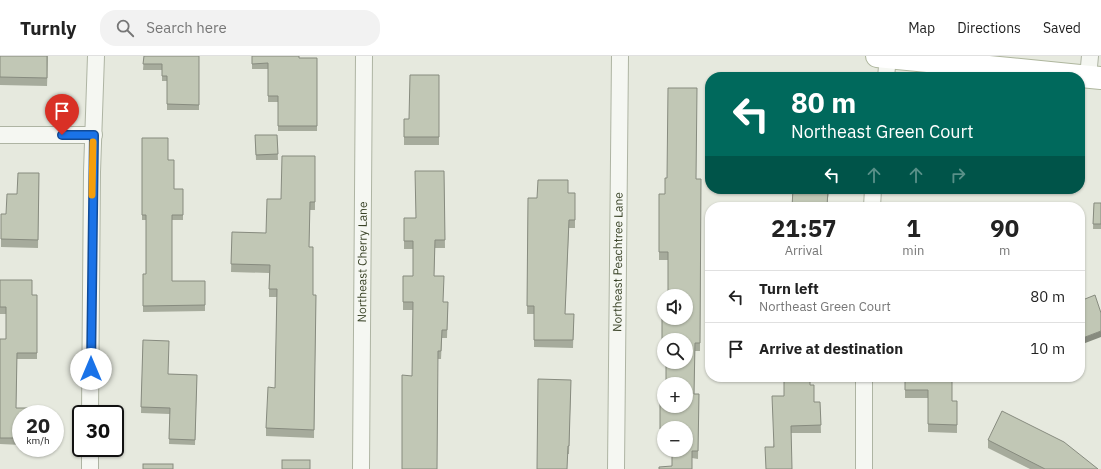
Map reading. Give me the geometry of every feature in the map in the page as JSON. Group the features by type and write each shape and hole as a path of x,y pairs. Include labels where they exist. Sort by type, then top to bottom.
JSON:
{"main road":[{"path":"884,63 1093,70"}],"street":[{"path":"90,405 96,56"},
{"name":"Northeast Cherry Lane","path":"361,469 364,56"},
{"name":"Northeast Peachtree Lane","path":"616,469 620,56"},
{"path":"0,135 94,135"},
{"path":"864,382 864,469"},
{"path":"90,457 90,469"}],"building":[{"path":"0,56 47,56 47,78 0,77"},
{"path":"144,56 199,56 199,105 167,104 167,76 162,76 162,64 143,64"},
{"path":"252,56 299,56 299,58 317,58 317,126 278,126 278,96 268,96 268,63 252,64"},
{"path":"410,75 439,75 439,137 404,137 404,119 409,119"},
{"path":"668,88 697,88 696,179 701,179 700,343 695,343 694,394 699,394 698,451 693,451 693,421 660,421 660,413 693,413 693,377 666,377 666,369 693,369 693,333 662,333 662,325 693,325 693,289 668,289 668,252 659,252 659,194 665,194 665,178 667,178"},
{"path":"255,135 277,135 278,154 256,155"},
{"path":"142,138 168,138 168,160 174,160 174,189 183,189 183,215 172,215 172,281 205,281 205,305 143,306 143,274 146,274 146,215 142,215"},
{"path":"282,156 315,156 315,202 310,202 309,247 313,247 313,295 316,295 314,430 266,428 268,387 275,388 277,289 269,289 270,265 231,264 232,232 266,233 267,199 281,199"},
{"path":"415,171 444,171 445,240 435,240 434,276 444,276 443,302 448,302 447,330 442,330 441,351 438,351 437,469 402,469 402,375 412,376 413,302 403,302 403,276 413,276 413,241 404,241 404,218 416,218"},
{"path":"18,173 39,173 38,240 1,239 1,214 6,214 7,194 17,194"},
{"path":"538,180 568,180 568,193 575,193 575,220 569,220 565,314 574,314 573,340 534,340 534,306 527,306 528,198 537,198"},
{"path":"793,194 828,194 827,202 792,202"},
{"path":"1094,203 1101,203 1101,224 1093,224"},
{"path":"0,280 32,280 32,295 37,295 37,353 17,353 16,405 12,405 12,438 0,438 0,339 6,339 6,307 0,307"},
{"path":"1095,295 1101,313 1101,331 1085,337 1085,299"},
{"path":"143,340 169,341 168,374 197,375 195,440 169,439 170,408 141,407"},
{"path":"538,379 571,380 567,469 537,469"},
{"path":"784,382 810,382 810,385 814,385 814,402 820,402 821,425 791,426 792,469 766,469 765,447 774,447 772,396 784,396"},
{"path":"905,382 952,382 952,401 957,401 957,425 928,424 928,390 905,390"},
{"path":"1002,411 1064,442 1098,469 1045,469 988,440"},
{"path":"672,457 692,457 692,469 659,469 659,467 672,466"},
{"path":"282,460 310,460 310,469 282,469"},
{"path":"143,464 173,464 173,469 143,469"}],"slow traffic":[{"path":"92,195 93,142"}],"route":[{"path":"62,135 94,135 92,172 91,369"}]}
